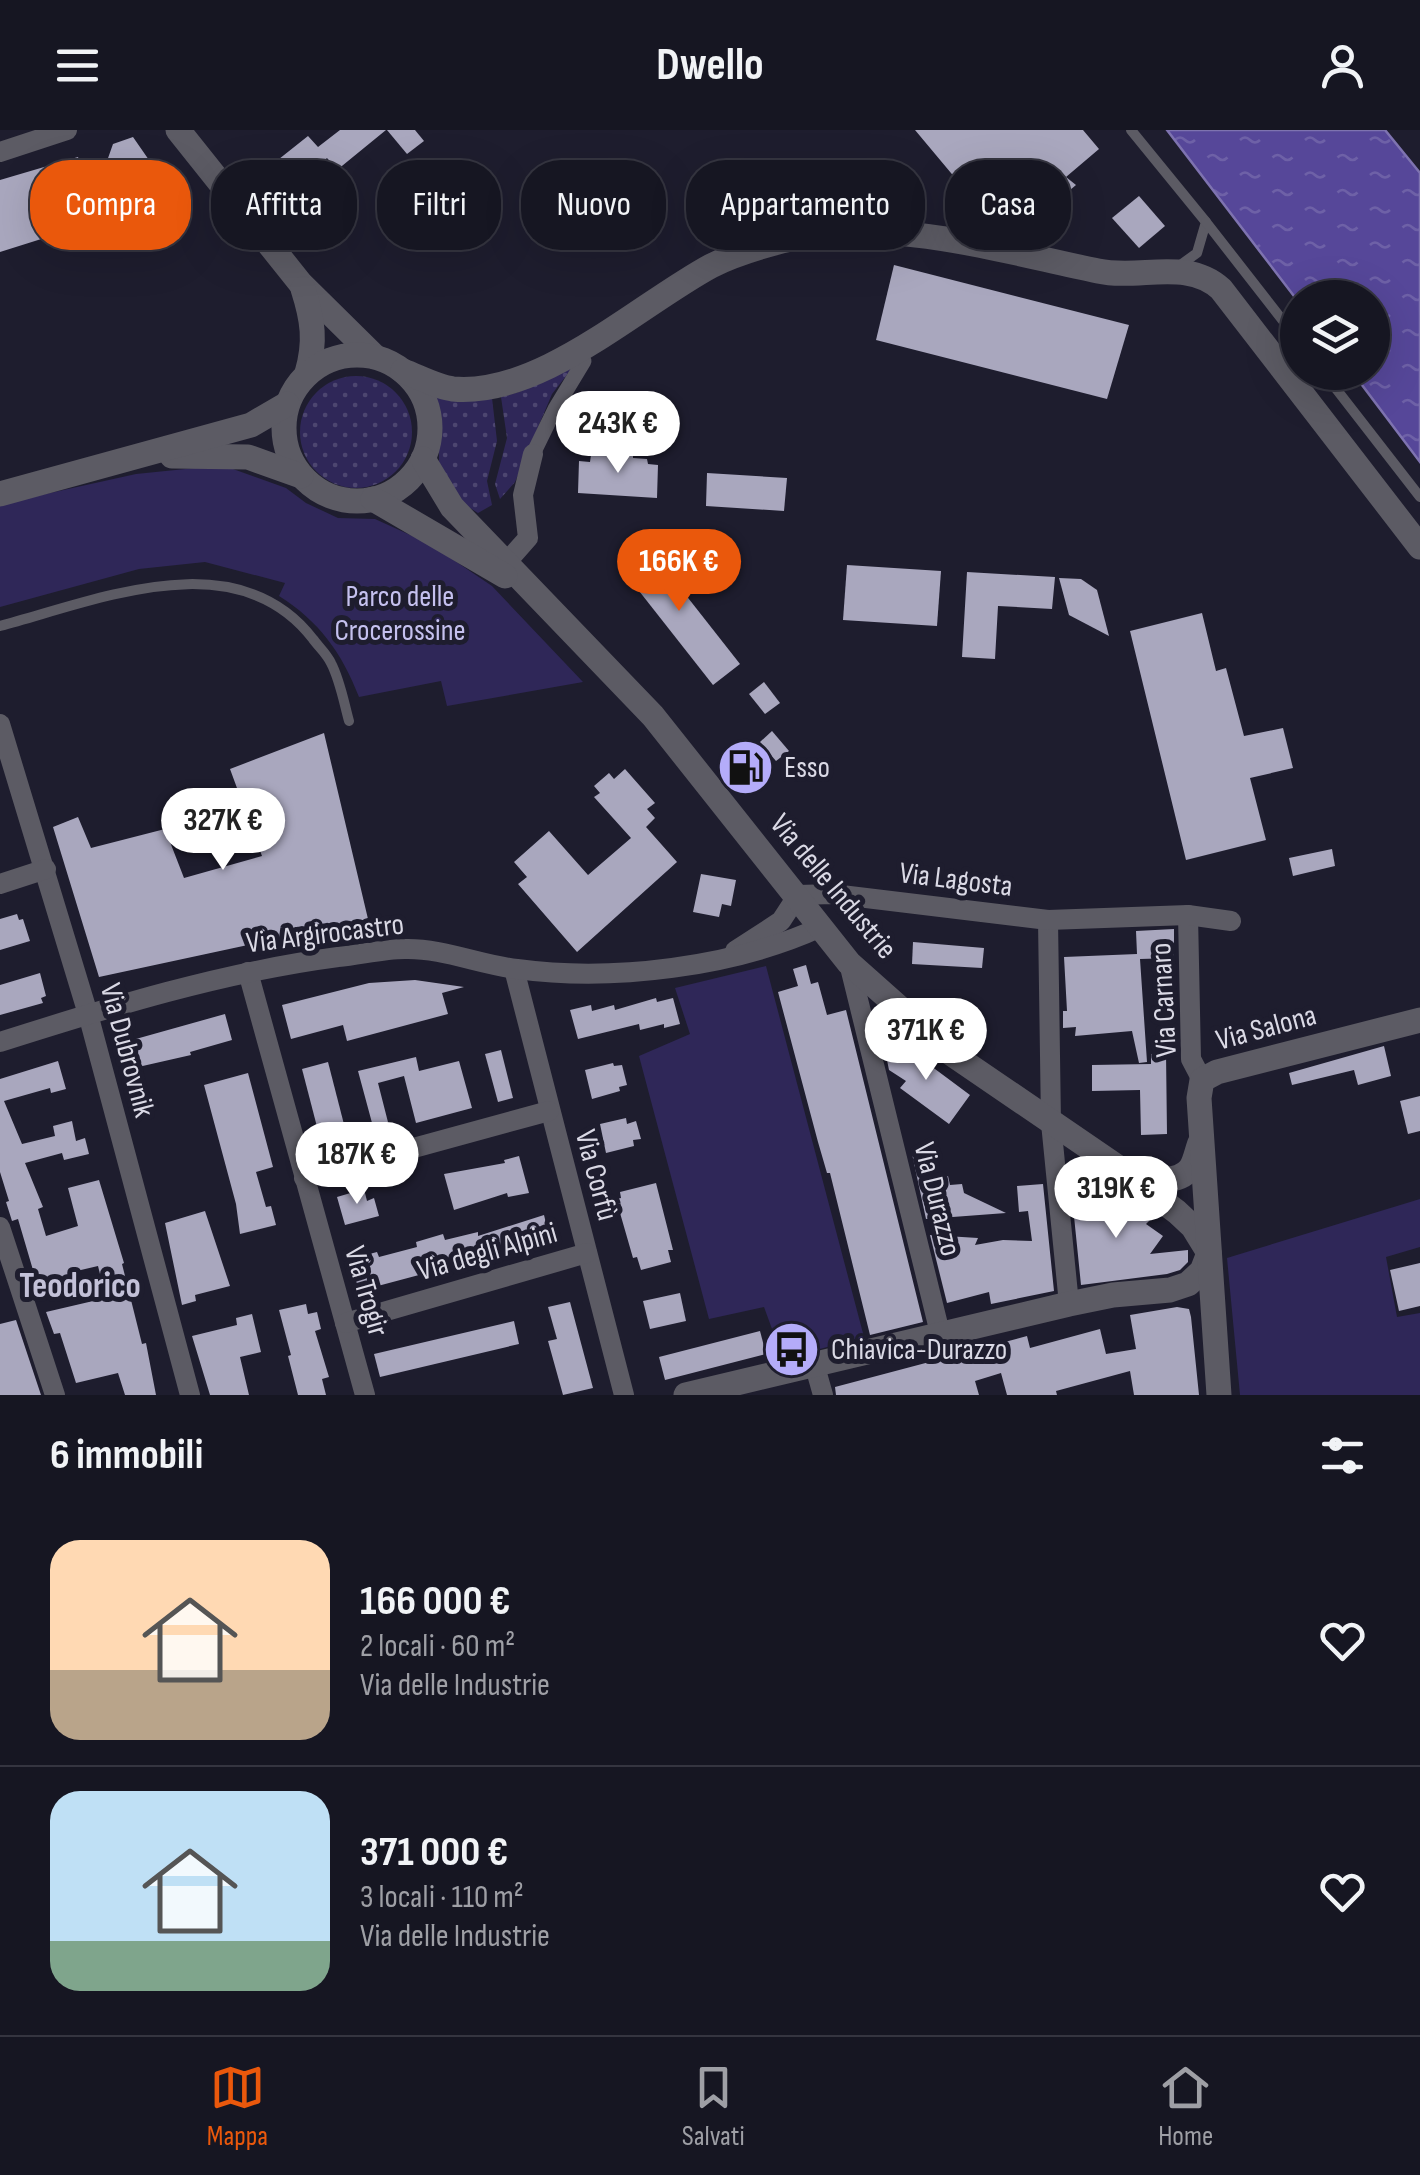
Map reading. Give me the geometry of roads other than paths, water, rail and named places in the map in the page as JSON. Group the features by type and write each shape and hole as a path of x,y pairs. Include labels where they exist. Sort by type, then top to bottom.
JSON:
{"street":[{"path":"0,152 67,130"},
{"path":"178,130 302,284 374,356 449,388 495,387 559,362 713,265 782,241 813,235 881,230 1114,274 1174,270 1208,276 1222,289 1420,547"},
{"path":"302,284 314,321 314,350 307,373 287,404 283,430 288,454 316,489 334,498 373,499 394,491 410,478 423,460 430,436 428,412 419,389 403,371"},
{"path":"496,564 528,538 523,496 533,454 554,409 606,332"},
{"path":"307,373 327,360 350,354 374,356"},
{"path":"0,494 251,425 287,404"},
{"path":"146,456 248,458 302,476"},
{"name":"Via delle Industrie","path":"423,460 452,507 496,564"},
{"name":"Via delle Industrie","path":"373,499 496,564 536,594 654,716 849,963 949,1052 1116,1166 1193,1227 1209,1254"},
{"name":"Via Dubrovnik","path":"0,725 88,1014 190,1395"},
{"path":"0,884 46,869"},
{"name":"Via Lagosta","path":"798,895 833,894 1048,920 1188,916 1231,921"},
{"name":"Via Argirocastro","path":"724,957 776,925 798,895"},
{"name":"Via Carnaro","path":"1188,916 1190,1059 1202,1080"},
{"name":"Via Lagosta","path":"1048,920 1052,1123 1069,1304"},
{"name":"Via Argirocastro","path":"0,1042 88,1014 248,972 408,948 514,969 592,973 682,966 766,950 822,927"},
{"name":"Via Durazzo","path":"849,963 940,1333"},
{"name":"Via Corfù","path":"514,969 624,1395"},
{"name":"Via Trogir","path":"248,972 365,1395"},
{"name":"Via Salona","path":"1214,1334 1199,1098 1202,1080 1217,1072 1420,1020"},
{"path":"304,1178 549,1112"},
{"path":"1116,1166 1150,1178 1174,1178 1190,1170 1202,1139"},
{"path":"0,1228 55,1395"},
{"name":"Via degli Alpini","path":"345,1322 587,1253"},
{"path":"686,1395 1069,1304 1170,1290 1188,1284 1202,1271 1209,1254"},
{"path":"1170,1290 1197,1308 1214,1334 1220,1395"},
{"path":"814,1364 823,1395"}],"lane":[{"path":"1131,130 1280,317"},
{"path":"1174,270 1197,253 1206,222"},
{"path":"1337,390 1420,497"},
{"path":"0,626 145,587 203,582 256,594 296,618 331,662 349,721"}],"water":[{"path":"1167,130 1385,130 1420,173 1420,462 1366,390 1390,390 1390,280 1282,280"}],"place":[{"name":"Esso","path":"745,767"},
{"name":"Chiavica-Durazzo","path":"792,1349"}],"district":[{"name":"Teodorico","path":"80,1285"}],"park label":[{"name":"Parco delle Crocerossine","path":"400,613"}]}
